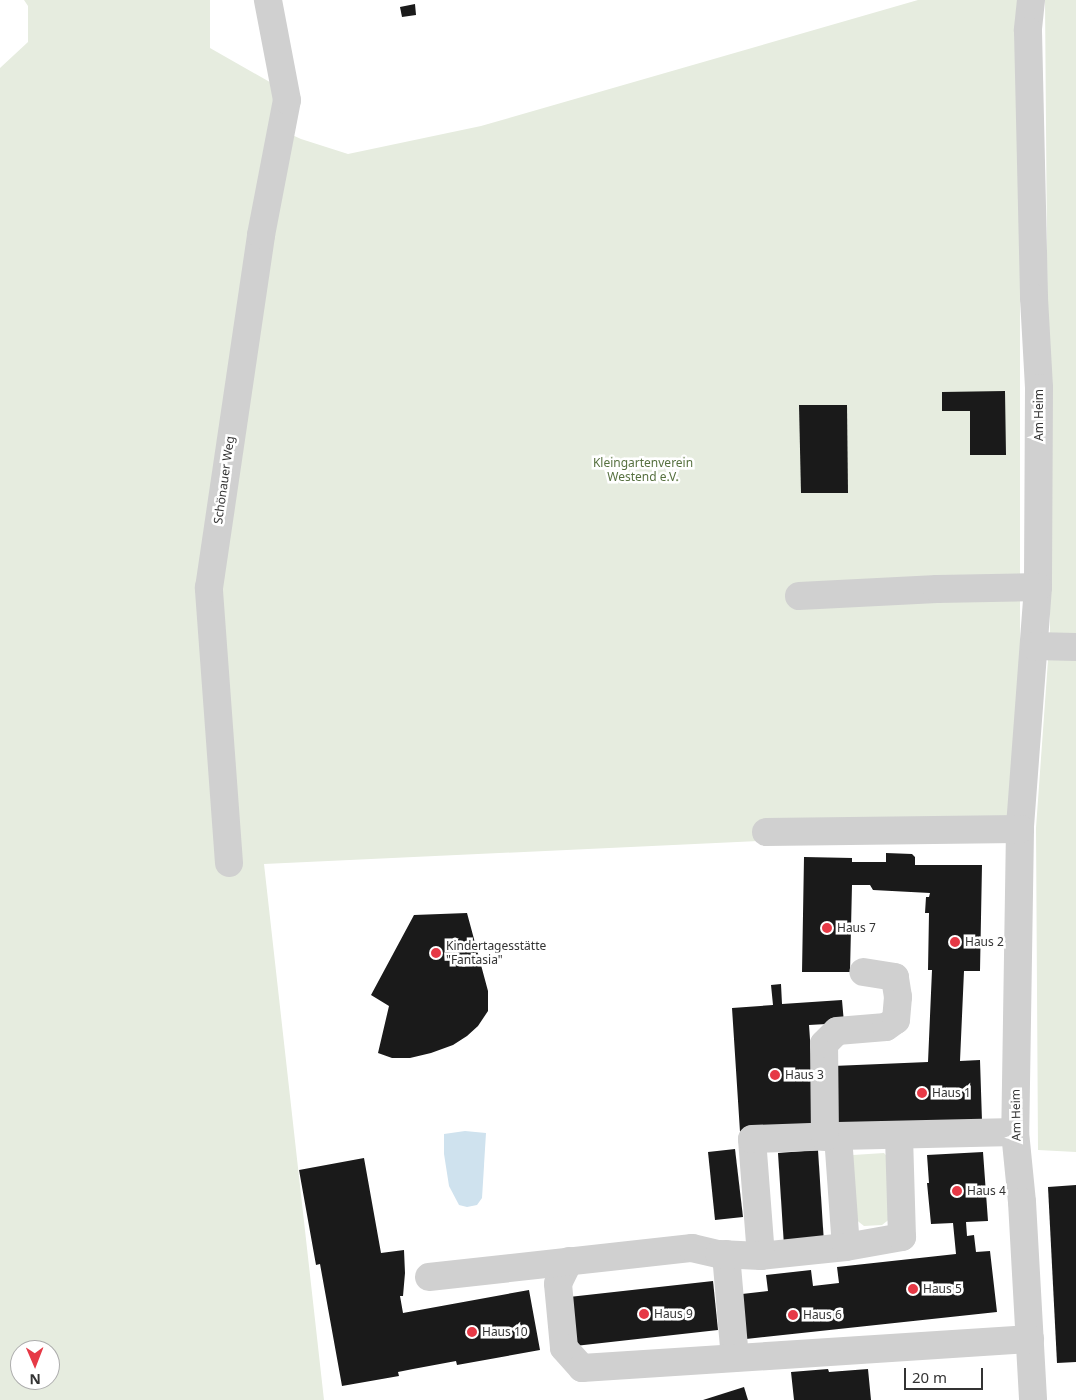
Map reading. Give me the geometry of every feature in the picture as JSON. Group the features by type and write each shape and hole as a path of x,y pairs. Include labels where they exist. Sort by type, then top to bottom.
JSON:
{"street":[{"name":"Schönauer Weg","path":"229,863 209,588 260,245 287,100 268,0"},
{"name":"Am Heim","path":"1032,0 1028,31 1034,298 1039,388 1038,587 1020,829 1015,1132 1034,1400"},
{"path":"799,596 937,589 1038,587"},
{"path":"1035,646 1076,647"},
{"path":"766,832 1020,829"},
{"path":"846,1247 832,1137 824,1044 837,1031 886,1027 896,1020 898,997 895,977 863,972"},
{"path":"761,1256 752,1139 1015,1132"},
{"path":"429,1277 692,1248 726,1254 761,1256 846,1247 902,1237 899,1135"},
{"path":"726,1254 736,1358"},
{"path":"569,1261 558,1284 564,1348 582,1368 1030,1339"}],"green space":[{"name":"Kleingartenverein Westend e.V.","path":"24,0 210,0 210,48 282,89 279,129 301,139 348,154 481,126 918,0 1020,0 1020,829 264,864 324,1400 0,1400 0,68 28,42 28,6"},
{"path":"1045,0 1076,0 1076,1152 1038,1150 1036,828 1050,632"},
{"path":"884,1153 892,1162 895,1215 882,1225 864,1226 850,1215 846,1167 853,1155"}],"water":[{"path":"465,1131 486,1133 482,1198 477,1205 467,1207 459,1205 449,1186 444,1154 444,1134"}],"building":[{"path":"415,4 416,15 402,17 400,7"},
{"path":"1005,391 1006,455 970,455 970,411 942,411 942,392"},
{"path":"799,405 847,405 848,493 801,493"},
{"path":"886,853 912,854 915,857 915,865 982,865 980,971 964,971 960,1061 980,1060 982,1121 835,1125 833,1066 928,1062 932,970 928,970 929,913 925,913 926,897 929,897 930,893 873,890 870,885 852,885 850,972 802,972 804,857 852,858 852,862 886,862"},
{"name":"Kindertagesstätte \"Fantasia\"","path":"467,913 488,991 488,1011 478,1026 453,1045 410,1058 392,1058 378,1053 389,1006 371,995 414,915"},
{"name":"Haus 3","path":"781,984 782,1004 842,1000 844,1023 809,1025 816,1126 740,1132 732,1008 773,1005 771,985"},
{"path":"735,1149 743,1217 715,1220 708,1152"},
{"path":"818,1150 824,1243 784,1246 778,1153"},
{"path":"983,1152 988,1221 966,1222 967,1236 974,1235 976,1252 990,1251 997,1312 746,1339 742,1294 768,1291 766,1275 811,1270 813,1286 839,1283 837,1267 956,1254 953,1223 931,1224 927,1183 929,1183 927,1155"},
{"path":"364,1158 381,1253 404,1250 403,1296 400,1296 403,1313 529,1290 540,1350 457,1365 456,1361 398,1372 399,1376 342,1386 320,1264 316,1265 299,1170"},
{"path":"1076,1185 1076,1362 1057,1363 1048,1187"},
{"name":"Haus 9","path":"713,1281 718,1330 575,1346 569,1297"},
{"path":"828,1369 829,1372 868,1369 871,1400 794,1400 791,1372"},
{"path":"744,1387 748,1400 703,1400"}],"place":[{"name":"Haus 7","path":"827,928"},
{"name":"Haus 2","path":"955,942"},
{"name":"Kindertagesstätte \"Fantasia\"","path":"436,953"},
{"name":"Haus 3","path":"775,1075"},
{"name":"Haus 1","path":"922,1093"},
{"name":"Haus 4","path":"957,1191"},
{"name":"Haus 5","path":"913,1289"},
{"name":"Haus 9","path":"644,1314"},
{"name":"Haus 6","path":"793,1315"},
{"name":"Haus 10","path":"472,1332"}]}
